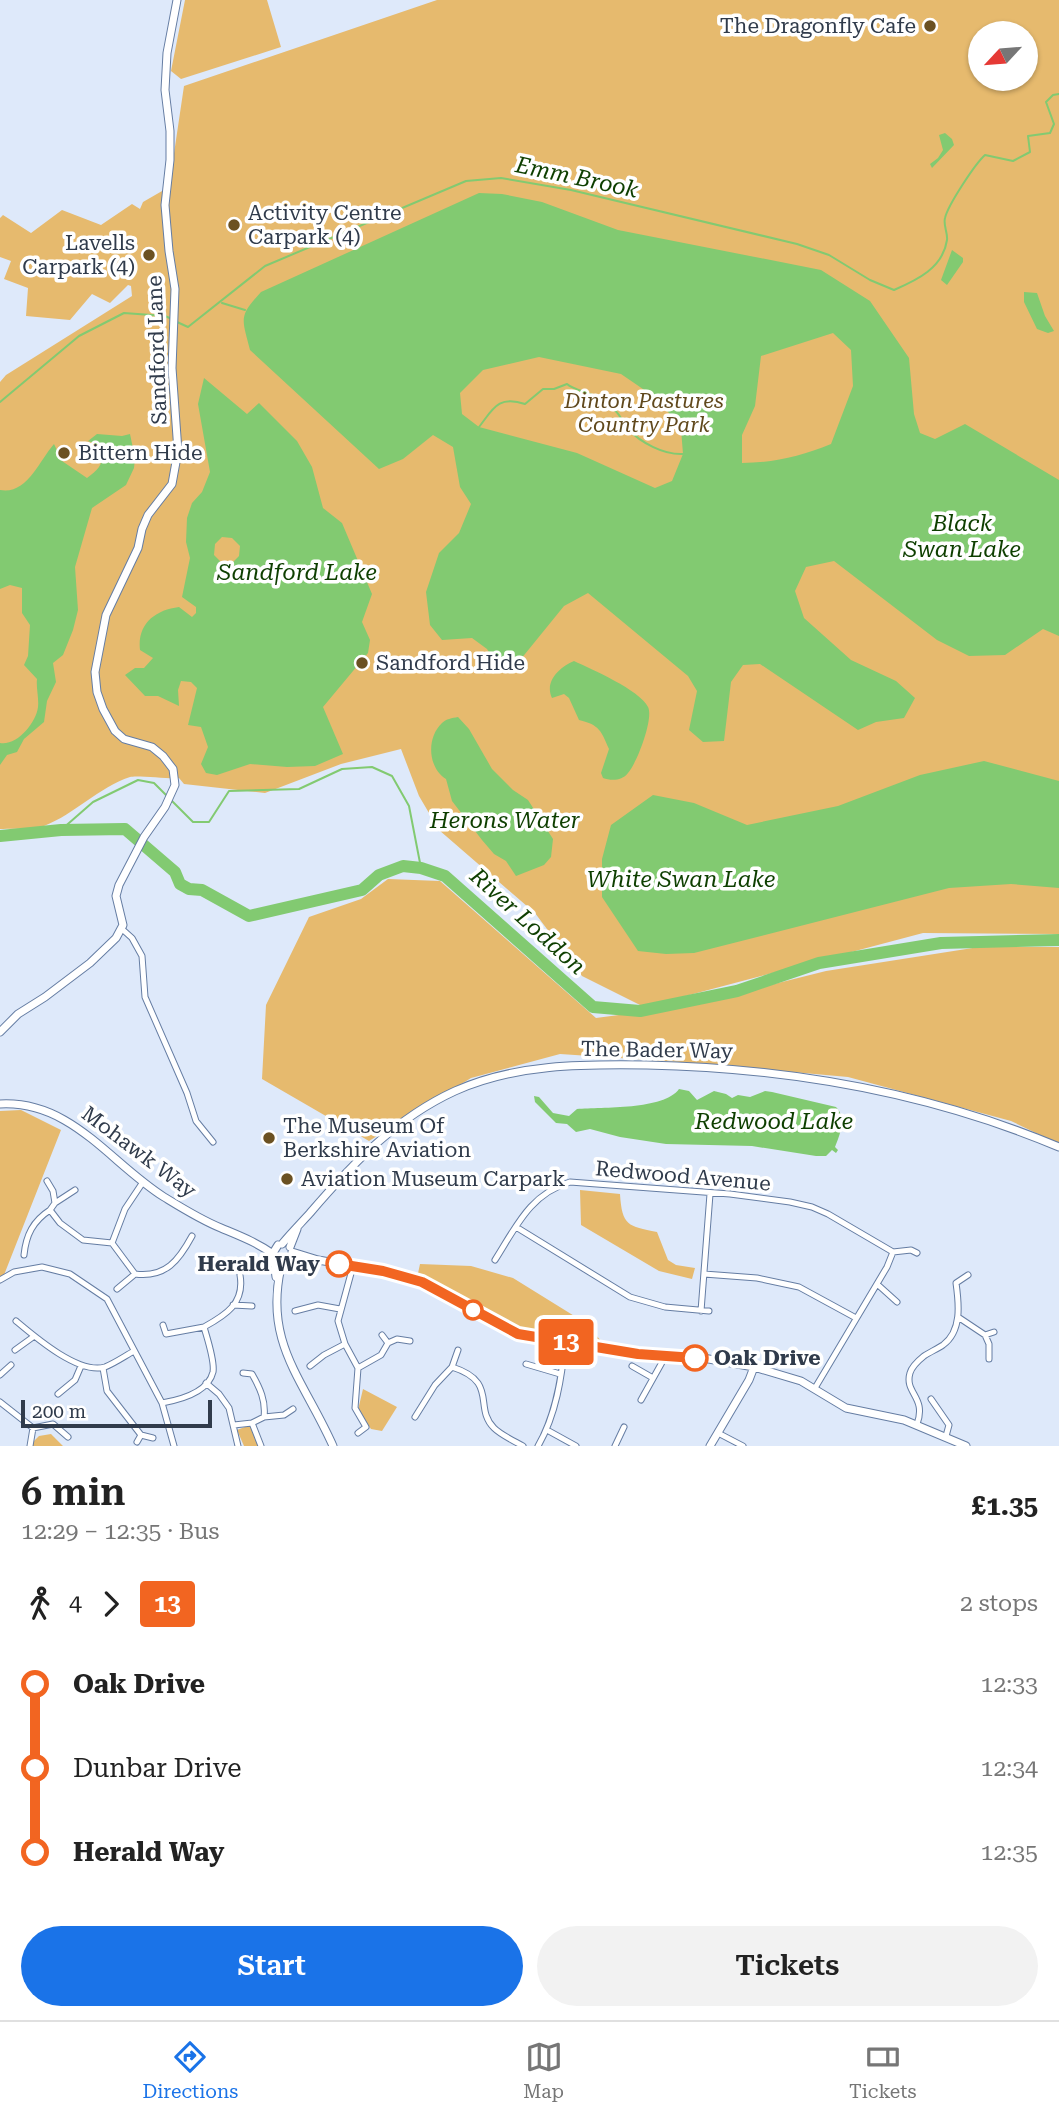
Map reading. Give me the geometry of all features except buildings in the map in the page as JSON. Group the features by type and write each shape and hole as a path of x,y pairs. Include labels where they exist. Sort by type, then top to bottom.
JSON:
{"street":[{"name":"Sandford Lane","path":"122,929 118,886 174,789 173,769 163,757 152,747 124,739 115,731 97,692 95,673 106,615 138,548 148,515 172,484 178,451 172,368 175,289 165,218 170,131 164,90 167,53 177,0"},
{"path":"0,1032 18,1014 46,997 90,963 122,929 132,938 142,956 145,997 187,1093 196,1121 213,1142"},
{"name":"The Bader Way","path":"285,1247 299,1225 373,1144 452,1092 487,1079 531,1069 561,1066 674,1066 794,1075 848,1084 966,1113 1059,1147"},
{"name":"Mohawk Way","path":"0,1104 26,1105 63,1117 91,1137 143,1182 210,1223 253,1241 280,1259"},
{"path":"47,1181 53,1191 55,1203"},
{"path":"111,1243 125,1209 143,1182"},
{"name":"Redwood Avenue","path":"495,1260 540,1196 570,1182 768,1198 812,1206 893,1252"},
{"path":"24,1255 32,1226 55,1203 75,1190"},
{"path":"701,1311 710,1194"},
{"path":"50,1210 60,1223 83,1240 111,1243 135,1274 143,1275 174,1265 192,1236"},
{"path":"516,1227 630,1297 665,1307 709,1311"},
{"name":"Mohawk Way","path":"253,1241 285,1247 318,1260"},
{"path":"285,1247 280,1259 277,1289 277,1315 284,1348 294,1374 333,1446"},
{"path":"280,1259 285,1247"},
{"path":"815,1388 893,1252 911,1250 917,1254"},
{"path":"175,1251 182,1255"},
{"path":"280,1259 318,1260 422,1282 518,1334 665,1357 703,1358 754,1367 801,1381 846,1408 917,1424 966,1446"},
{"path":"353,1266 348,1293 340,1309 338,1321 345,1344 358,1368 355,1408 371,1433"},
{"path":"0,1280 15,1272 42,1267 70,1274 107,1299 162,1404 174,1446"},
{"path":"117,1289 135,1274"},
{"path":"704,1274 757,1278 799,1287 856,1318"},
{"path":"166,1334 204,1327 223,1316 235,1304 242,1286 240,1275"},
{"path":"956,1283 968,1275"},
{"path":"947,1278 956,1283"},
{"path":"917,1424 922,1412 919,1400 910,1388 910,1373 917,1362 945,1344 955,1332 958,1317 956,1283"},
{"path":"877,1284 897,1302"},
{"path":"228,1296 235,1304 252,1306"},
{"path":"303,1299 303,1307"},
{"path":"295,1311 318,1305 340,1309"},
{"path":"958,1317 985,1335 989,1344 989,1359"},
{"path":"16,1321 33,1337 81,1366 103,1368 134,1351"},
{"path":"26,1329 33,1324"},
{"path":"163,1325 168,1342"},
{"path":"162,1404 185,1399 206,1383 213,1372 204,1327"},
{"path":"985,1335 994,1332"},
{"path":"382,1335 387,1343"},
{"path":"15,1350 33,1337"},
{"path":"358,1368 381,1355 387,1343 397,1339 410,1341"},
{"path":"538,1446 547,1430 557,1395 565,1342"},
{"path":"310,1366 345,1344"},
{"path":"415,1418 440,1379 452,1367 458,1350"},
{"path":"641,1400 665,1357"},
{"path":"526,1364 560,1374"},
{"path":"0,1375 11,1365"},
{"path":"58,1394 75,1380 81,1366"},
{"path":"632,1366 653,1378"},
{"path":"452,1367 481,1385 486,1412 493,1428 523,1446"},
{"path":"710,1446 754,1367"},
{"path":"103,1368 107,1391 141,1435 153,1438"},
{"path":"243,1373 252,1374 259,1369"},
{"path":"252,1374 260,1387 265,1407 264,1417"},
{"path":"206,1383 219,1394 229,1408 237,1446"},
{"path":"931,1399 949,1425 946,1436"},
{"path":"0,1402 33,1428 53,1424 68,1437"},
{"path":"421,1408 429,1412"},
{"path":"234,1424 252,1423 264,1417 284,1415 293,1409"},
{"path":"252,1423 261,1446"},
{"path":"358,1433 366,1427"},
{"path":"615,1446 624,1427"},
{"path":"30,1446 33,1428"},
{"path":"547,1430 576,1446"},
{"path":"718,1433 743,1446"},
{"path":"137,1442 141,1435"}],"green space":[{"path":"185,0 267,0 281,47 181,79 171,71"},
{"name":"Dinton Pastures Country Park","path":"437,0 1059,0 1059,934 923,933 644,1007 582,976 535,913 439,830 419,796 401,749 341,764 265,793 184,784 179,778 130,777 108,787 44,826 0,829 0,382 6,375 132,296 131,286 128,285 110,303 92,294 70,320 26,316 28,288 4,279 11,261 0,257 0,218 3,215 31,233 62,210 101,225 132,204 140,209 143,202 169,187 184,86"},
{"path":"388,879 440,881 596,1018 687,1006 826,971 979,947 1059,947 1059,1144 1011,1121 848,1077 560,1054 471,1078 369,1141 262,1079 266,1005 309,917 361,899"},
{"path":"21,1110 61,1130 4,1275 0,1277 0,1111"},
{"path":"580,1190 620,1194 623,1213 628,1223 657,1232 668,1260 676,1265 695,1268 692,1279 659,1271 581,1225"},
{"path":"420,1264 471,1266 513,1278 584,1322 604,1344 552,1339 514,1329 417,1278"},
{"path":"363,1389 397,1407 382,1431 371,1429 358,1410"},
{"path":"250,1425 260,1446 244,1446 237,1430"},
{"path":"51,1434 63,1446 32,1446 39,1436"}],"water":[{"path":"945,133 954,145 932,168 930,164 943,150 939,135"},
{"name":"Black Swan Lake","path":"479,193 502,194 542,202 618,230 821,270 870,301 909,358 914,414 920,433 935,439 965,424 1059,480 1059,636 1043,629 1005,655 969,656 937,640 834,561 806,567 795,591 804,618 851,660 896,681 915,698 904,718 876,722 858,730 760,664 743,665 731,682 724,741 703,742 689,730 697,691 688,676 588,593 564,606 512,670 499,667 487,649 472,638 442,640 430,625 426,592 439,553 459,533 471,504 460,487 453,447 433,435 403,459 379,469 250,350 244,318 248,307 261,292","holes":["833,333 851,350 853,386 831,444 787,458 742,463 742,435 755,406 761,356","539,357 621,374 659,400 681,429 683,454 672,481 655,488 577,453 479,427 462,414 460,393 483,370"]},
{"path":"952,250 963,258 963,262 947,285 941,280"},
{"path":"1024,292 1037,293 1054,331 1048,333 1037,329 1024,302"},
{"name":"Sandford Lake","path":"204,378 247,414 259,403 297,441 312,467 323,508 342,523 372,594 362,622 370,640 368,653 323,707 343,754 315,766 250,764 217,775 206,773 201,764 208,747 201,727 188,725 197,688 191,682 181,681 178,690 179,706 158,696 145,696 125,675 135,668 144,668 153,658 140,650 141,633 149,620 162,611 179,607 192,617 196,613 196,607 182,597 190,558 186,542 187,518 192,503 202,492 210,472 198,404","holes":["222,537 232,538 240,546 239,556 232,563 221,562 214,555 215,544"]},
{"path":"97,434 130,434 135,458 134,468 126,485 92,508 75,567 78,610 63,655 53,663 56,682 47,701 44,722 24,739 17,752 7,755 0,765 0,743 13,741 25,732 34,720 38,704 37,679 24,665 28,656 30,625 22,613 22,588 10,585 0,589 0,490 9,490 25,482 54,444 62,461 87,478 102,461 101,446 88,441"},
{"path":"574,661 626,687 648,707 649,721 640,751 632,768 620,779 603,778 601,773 609,749 599,730 579,720 569,698 564,694 552,698 552,680 559,671"},
{"name":"Herons Water","path":"458,717 469,729 492,769 513,790 528,800 553,839 551,857 544,865 516,876 506,861 494,854 482,840 452,801 446,779 440,774 433,760 431,744 442,723"},
{"name":"White Swan Lake","path":"984,761 1059,781 1059,888 1011,884 949,888 694,953 666,954 638,951 602,897 602,859 611,825 653,795 694,803 747,825 838,806 920,775"},
{"name":"Redwood Lake","path":"679,1089 689,1091 697,1100 714,1091 732,1098 738,1095 750,1097 765,1091 836,1107 842,1121 835,1147 838,1150 836,1153 832,1150 826,1156 816,1156 752,1146 666,1144 590,1129 576,1132 567,1124 556,1123 535,1102 534,1096 539,1097 553,1113 569,1116 577,1109 660,1101"}],"waterway":[{"name":"Emm Brook","path":"177,322 188,327 265,266 466,181 501,178 571,190 797,244 829,255 870,280 894,290 928,272 940,258 947,240 947,212 962,185 985,155 1013,161 1030,152 1028,136 1050,133 1054,124 1046,102 1053,95 1059,94"},
{"path":"222,303 245,310"},
{"name":"Emm Brook","path":"0,402 79,336 124,313 165,316 172,319"},
{"path":"479,427 497,405 508,401 525,404 543,389 554,389 567,384 602,400 617,413 633,434 646,443 661,450 683,454"},
{"path":"170,799 193,822 209,822 229,791 299,789 342,769 372,767 392,776 409,806 421,868"},
{"path":"61,830 93,802 138,780 154,783 166,795"},
{"name":"River Loddon","path":"0,836 61,830 125,829 175,872 180,884 189,889 202,890 249,916 362,890 379,875 403,866 421,868 445,876 593,1007 640,1011 737,991 819,963 941,943 1059,940"}],"bus line":[{"name":"13","path":"339,1264 383,1271 422,1282 518,1334 638,1354 695,1358"}],"place":[{"name":"The Dragonfly Cafe","path":"930,26"},
{"name":"Activity Centre Carpark (4)","path":"234,225"},
{"name":"Lavells Carpark (4)","path":"149,255"},
{"name":"Bittern Hide","path":"64,453"},
{"name":"Sandford Hide","path":"362,663"},
{"name":"The Museum Of Berkshire Aviation","path":"269,1138"},
{"name":"Aviation Museum Carpark","path":"287,1179"},
{"name":"Herald Way","path":"339,1264"},
{"name":"Oak Drive","path":"695,1358"}]}
